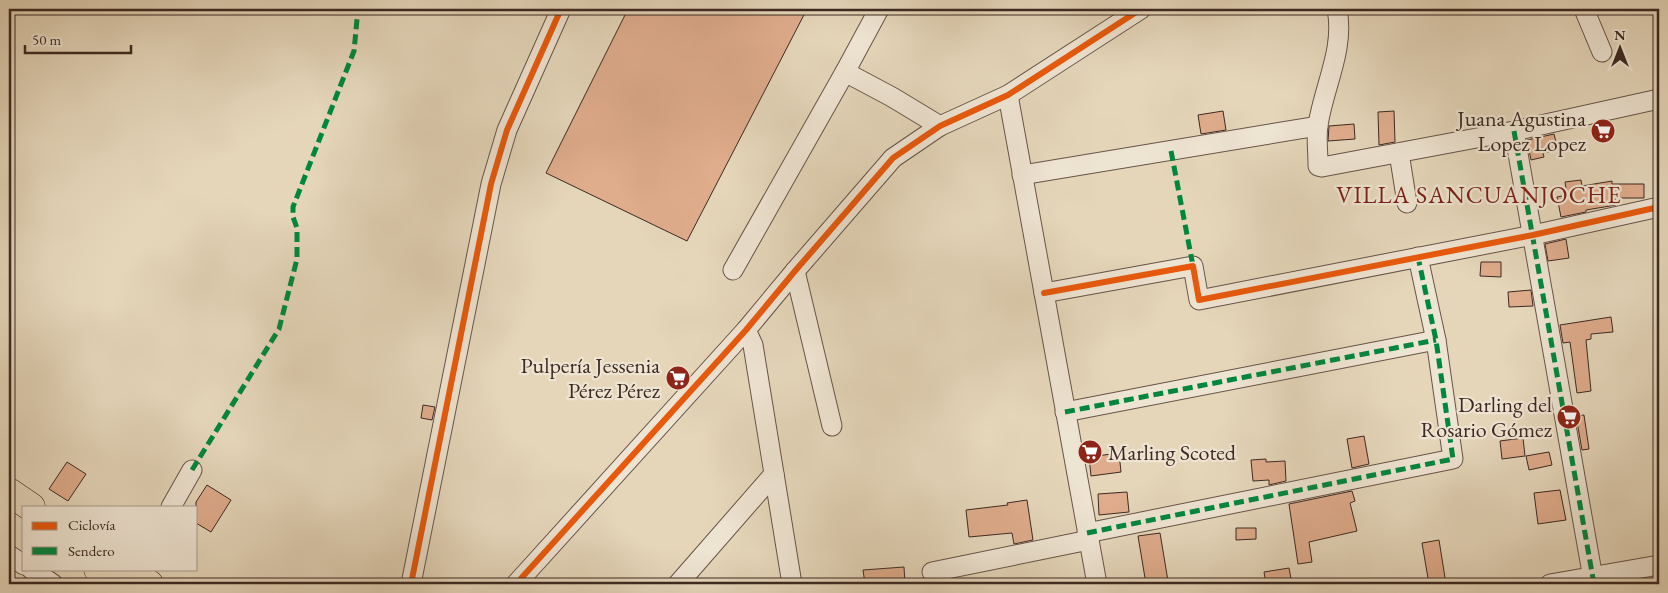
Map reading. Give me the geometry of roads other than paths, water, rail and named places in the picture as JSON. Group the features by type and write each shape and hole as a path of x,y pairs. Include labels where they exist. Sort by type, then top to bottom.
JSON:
{"highway":[{"path":"9,492 30,506"},
{"path":"9,511 22,520"},
{"path":"103,570 133,576"}],"street":[{"path":"411,584 491,184 507,130 561,9"},
{"path":"733,270 846,72 879,9"},
{"path":"516,584 746,330 893,158 940,126 1008,95 1141,9"},
{"path":"1337,9 1340,23 1335,63 1318,126 1318,166 1322,168 1514,131 1659,99"},
{"path":"1584,9 1602,52"},
{"path":"846,72 940,126"},
{"path":"1008,95 1097,584"},
{"path":"1022,175 1318,126"},
{"path":"1514,131 1593,580"},
{"path":"1399,153 1407,203"},
{"path":"1044,293 1193,266 1199,300 1533,235 1659,207"},
{"path":"932,572 1088,536 1453,459 1436,340 1418,257"},
{"path":"795,271 832,426"},
{"path":"746,330 753,345 792,584"},
{"path":"1065,412 1436,340"},
{"path":"172,506 192,470"},
{"path":"678,584 774,474"},
{"path":"9,555 22,564"},
{"path":"1550,584 1593,580 1659,565"},
{"path":"33,570 53,578"}],"place":[{"name":"Juana Agustina Lopez Lopez","path":"1603,131"},
{"name":"Pulpería Jessenia Pérez Pérez","path":"678,378"},
{"name":"Darling del Rosario Gómez","path":"1569,417"},
{"name":"Marling Scoted","path":"1090,452"}],"district":[{"name":"VILLA SANCUANJOCHE","path":"1479,194"}]}
